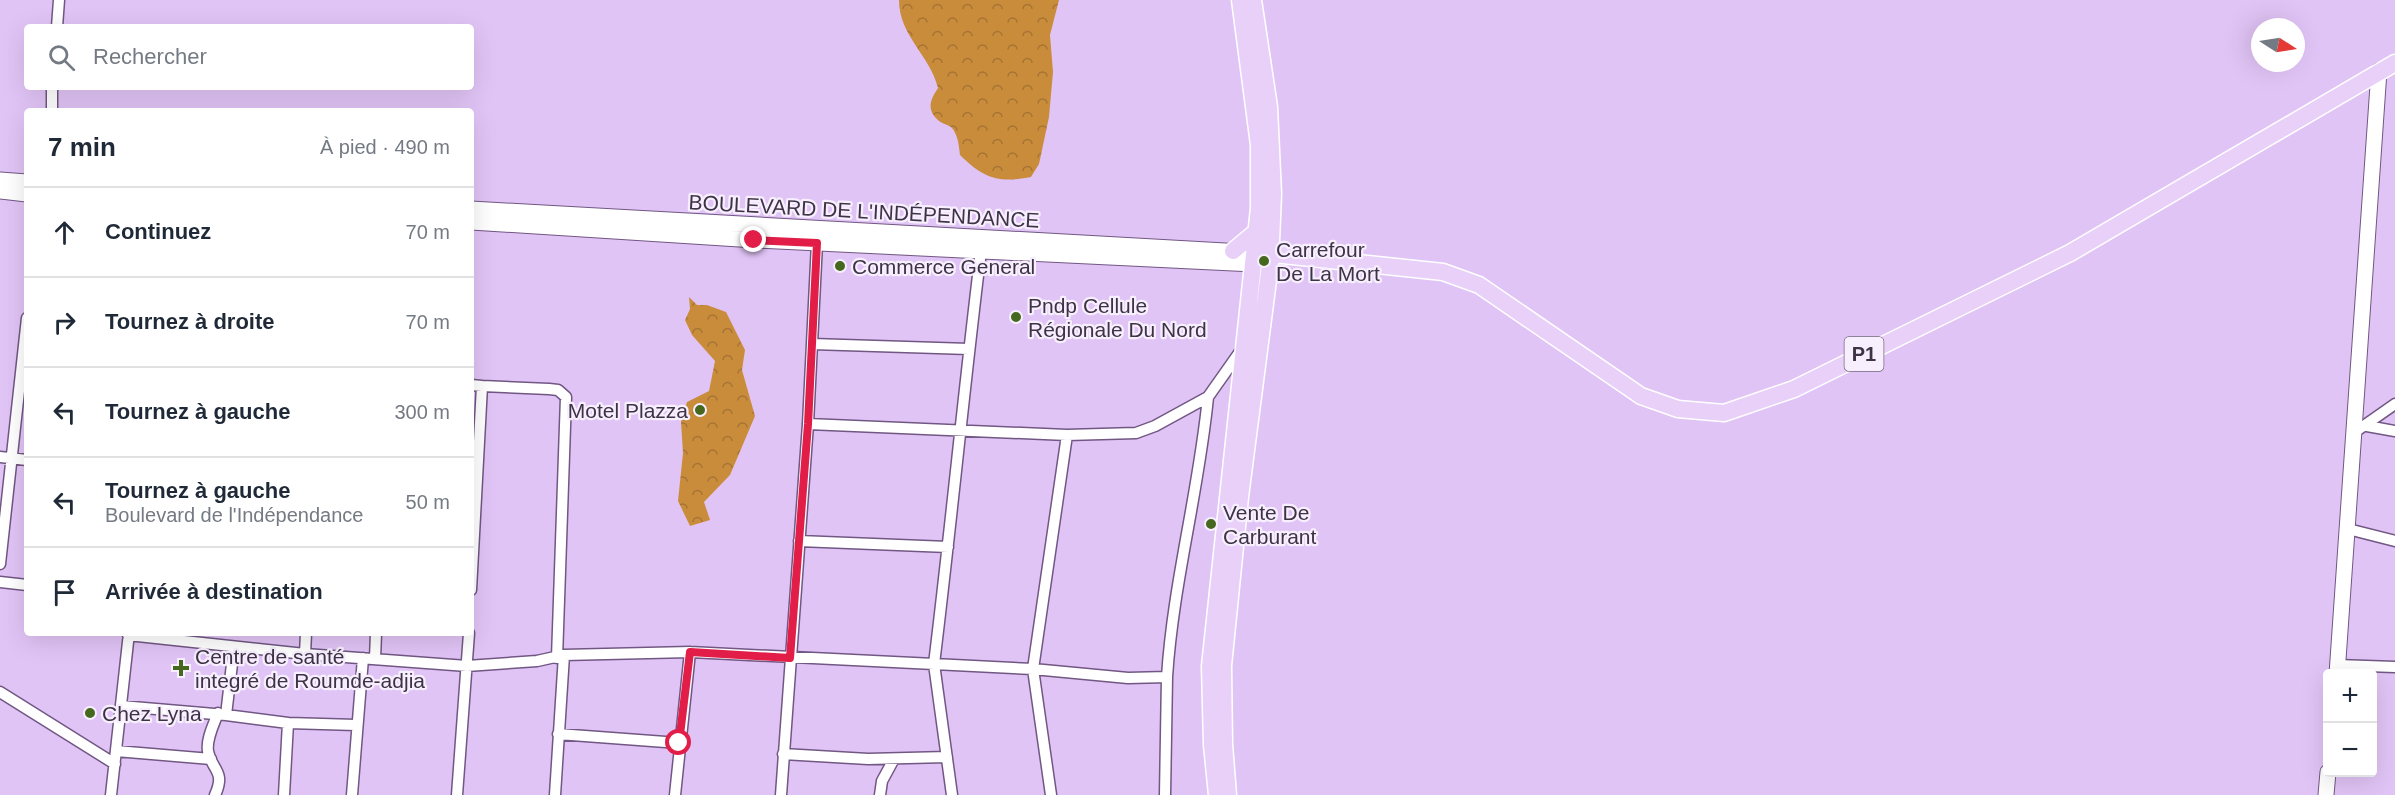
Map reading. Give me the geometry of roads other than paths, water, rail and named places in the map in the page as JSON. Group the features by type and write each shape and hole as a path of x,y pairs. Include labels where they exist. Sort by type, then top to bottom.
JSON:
{"main road":[{"path":"1228,795 1224,744 1223,666 1262,259 1257,231 1258,145 1240,0"},
{"path":"1217,795 1212,745 1210,666 1216,590 1246,343 1273,194 1269,106 1253,0"},
{"name":"P1","path":"1262,259 1284,266 1310,260 1443,272 1479,285 1641,396 1678,409 1724,414 1794,389 2070,253 2395,63"},
{"path":"2337,669 2348,529 2361,429 2379,71"},
{"path":"0,180 24,182"},
{"path":"0,191 24,194"},
{"name":"BOULEVARD DE L'INDÉPENDANCE","path":"474,209 1233,251 1262,259"},
{"name":"BOULEVARD DE L'INDÉPENDANCE","path":"474,222 981,251 1262,259"},
{"path":"1233,251 1257,231"},
{"path":"2326,795 2328,777"}],"street":[{"path":"57,24 59,0"},
{"path":"51,108 52,90"},
{"path":"781,795 808,424 817,243"},
{"path":"952,795 934,664 981,251"},
{"path":"808,424 1067,435 1136,434 1208,397 1246,343"},
{"path":"812,344 969,349"},
{"path":"0,564 24,346"},
{"path":"474,467 476,385 549,388 558,390 566,397 555,795"},
{"path":"1165,795 1170,632 1194,503 1208,397"},
{"path":"2361,429 2395,404"},
{"path":"2361,429 2395,431"},
{"path":"1051,795 1033,669 1067,435"},
{"path":"0,457 24,460"},
{"path":"2348,529 2395,541"},
{"path":"799,541 948,547"},
{"path":"0,582 24,585"},
{"path":"111,795 128,636"},
{"path":"157,636 230,641 305,654 467,666 560,656 690,652 1033,669 1128,678 1167,677"},
{"path":"305,654 306,636"},
{"path":"375,659 376,636"},
{"path":"457,795 469,636"},
{"path":"215,795 219,787 219,771 211,759 208,747 222,714 230,641"},
{"path":"675,795 690,652"},
{"path":"352,795 363,658"},
{"path":"2337,669 2395,667"},
{"path":"0,692 115,764"},
{"path":"121,706 222,714 288,723 356,725"},
{"path":"284,795 288,723"},
{"path":"558,734 679,743"},
{"path":"116,751 211,759"},
{"path":"783,754 894,759 947,758"},
{"path":"880,795 882,781 894,759"}],"place":[{"name":"Carrefour De La Mort","path":"1264,261"},
{"name":"Commerce General","path":"840,266"},
{"name":"Pndp Cellule Régionale Du Nord","path":"1016,317"},
{"name":"Motel Plazza","path":"700,410"},
{"name":"Vente De Carburant","path":"1211,524"},
{"name":"Centre de santé integré de Roumde-adjia","path":"181,668"},
{"name":"Chez Lyna","path":"90,713"}]}
